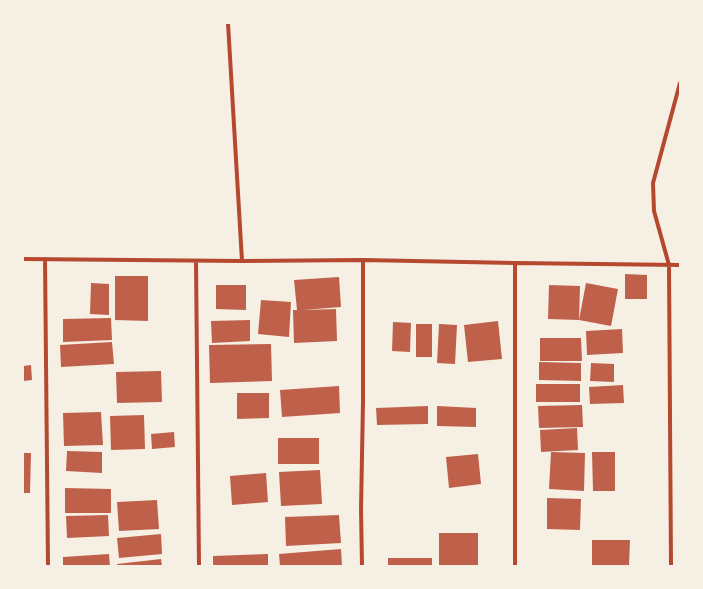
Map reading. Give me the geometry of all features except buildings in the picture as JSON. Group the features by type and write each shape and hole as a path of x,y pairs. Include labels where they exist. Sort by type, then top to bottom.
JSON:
{"street":[{"path":"228,23 242,261"},
{"path":"671,566 668,265 654,211 653,183 680,83"},
{"path":"23,259 196,261 364,260 680,265"},
{"path":"45,259 48,566"},
{"path":"362,566 361,509 364,260"},
{"path":"196,261 199,566"},
{"path":"515,263 515,566"}]}
